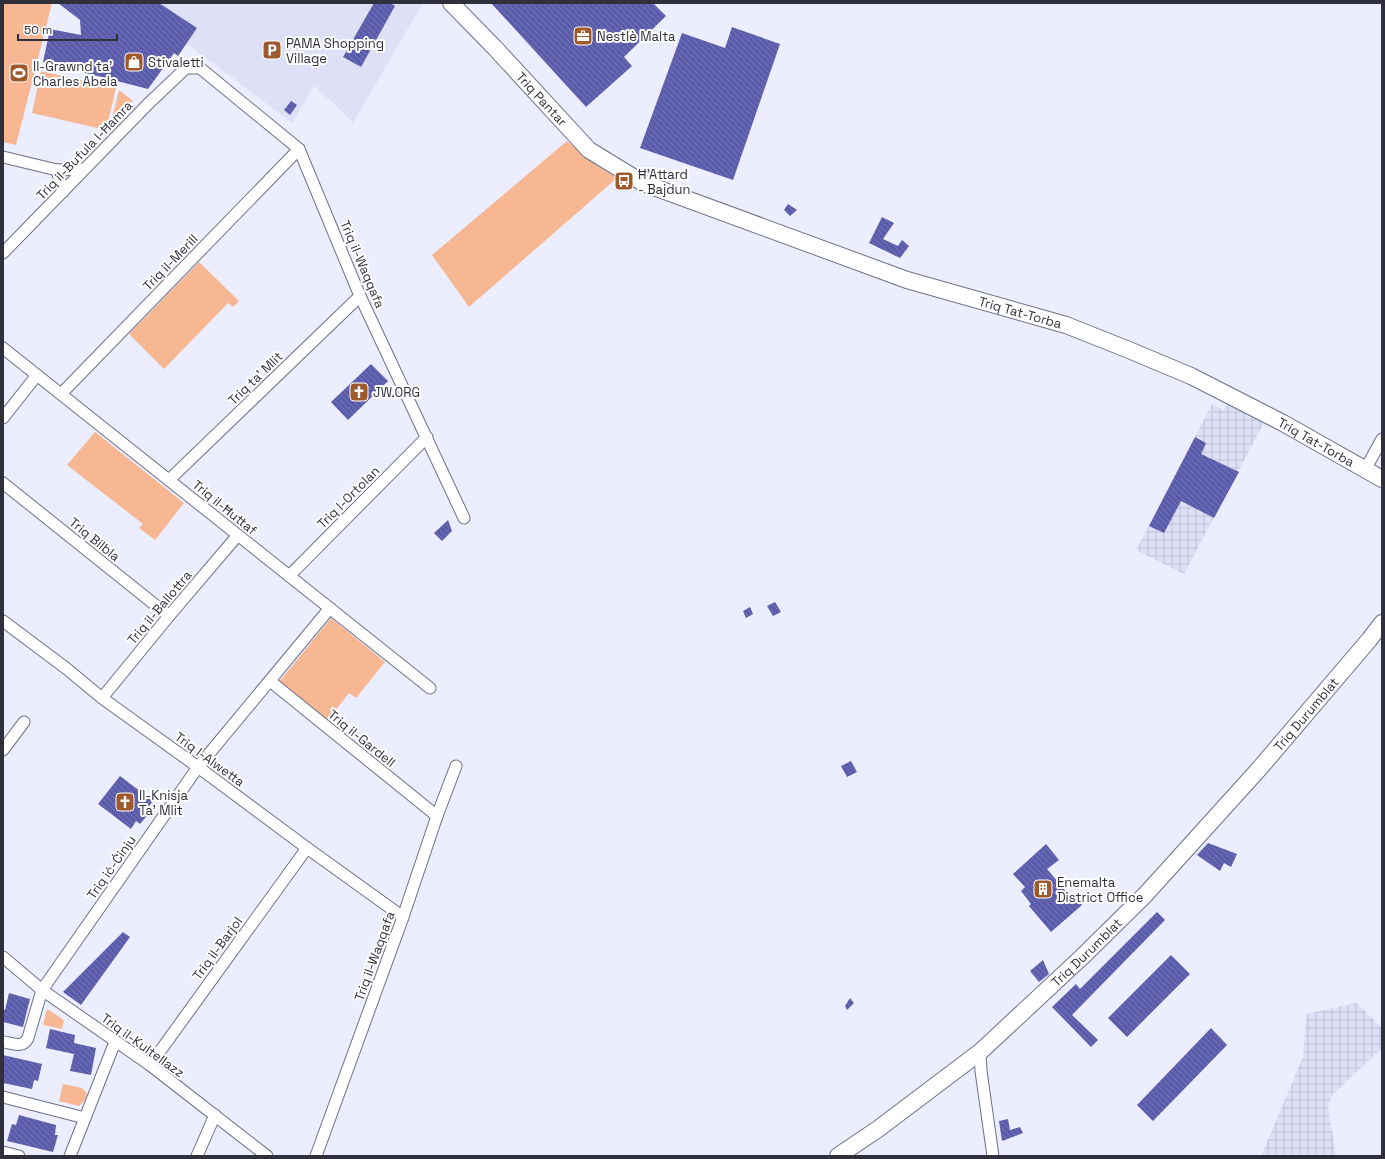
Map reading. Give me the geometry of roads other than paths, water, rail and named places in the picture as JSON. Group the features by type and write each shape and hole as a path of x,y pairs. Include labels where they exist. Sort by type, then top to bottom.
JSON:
{"main road":[{"name":"Triq Pantar","path":"451,3 495,48 589,150 642,183"},
{"name":"Triq Tat-Torba","path":"642,183 907,280 1066,325 1129,350 1191,376 1284,423 1382,479"},
{"name":"Triq Durumblat","path":"838,1156 878,1129 980,1052 1037,1000 1145,895 1259,769 1369,640 1382,622"}],"street":[{"name":"Triq il-Waqqafa","path":"186,68 200,68 299,149 360,296 464,518"},
{"name":"Triq il-Bufula l-Ħamra","path":"3,253 148,103 186,68"},
{"name":"Triq il-Merill","path":"61,394 299,149"},
{"path":"3,157 58,170 84,170"},
{"path":"58,170 63,192"},
{"name":"Triq ta' Mlit","path":"170,480 360,296"},
{"name":"Triq il-Ħuttaf","path":"3,348 430,688"},
{"path":"3,418 37,375"},
{"name":"Triq l-Ortolan","path":"289,576 427,437"},
{"path":"1365,470 1382,439"},
{"name":"Triq Bilbla","path":"3,483 169,616"},
{"name":"Triq il-Ballottra","path":"102,698 238,535"},
{"name":"Triq iċ-Ċinju","path":"4,1042 16,1045 26,1042 42,990 198,767 330,608"},
{"name":"Triq l-Alwetta","path":"3,621 67,669 102,698 307,848 403,916"},
{"name":"Triq il-Gardell","path":"270,681 437,816"},
{"path":"3,750 24,722"},
{"name":"Triq il-Waqqafa","path":"316,1156 456,766"},
{"name":"Triq il-Barjol","path":"150,1065 307,848"},
{"name":"Triq il-Kultellazz","path":"3,956 42,990 150,1065 267,1156"},
{"path":"70,1156 116,1042"},
{"path":"980,1052 981,1071 994,1156"},
{"path":"3,1097 85,1118"},
{"path":"197,1156 215,1115"},
{"path":"3,1152 19,1156"}],"place":[{"name":"Nestlè Malta","path":"583,36"},
{"name":"PAMA Shopping Village","path":"272,50"},
{"name":"Stivaletti","path":"134,62"},
{"name":"Il-Grawnd ta' Charles Abela","path":"19,73"},
{"name":"Ħ'Attard - Bajdun","path":"624,181"},
{"name":"JW.ORG","path":"359,392"},
{"name":"Il-Knisja Ta' Mlit","path":"125,802"},
{"name":"Enemalta District Office","path":"1043,889"}]}
